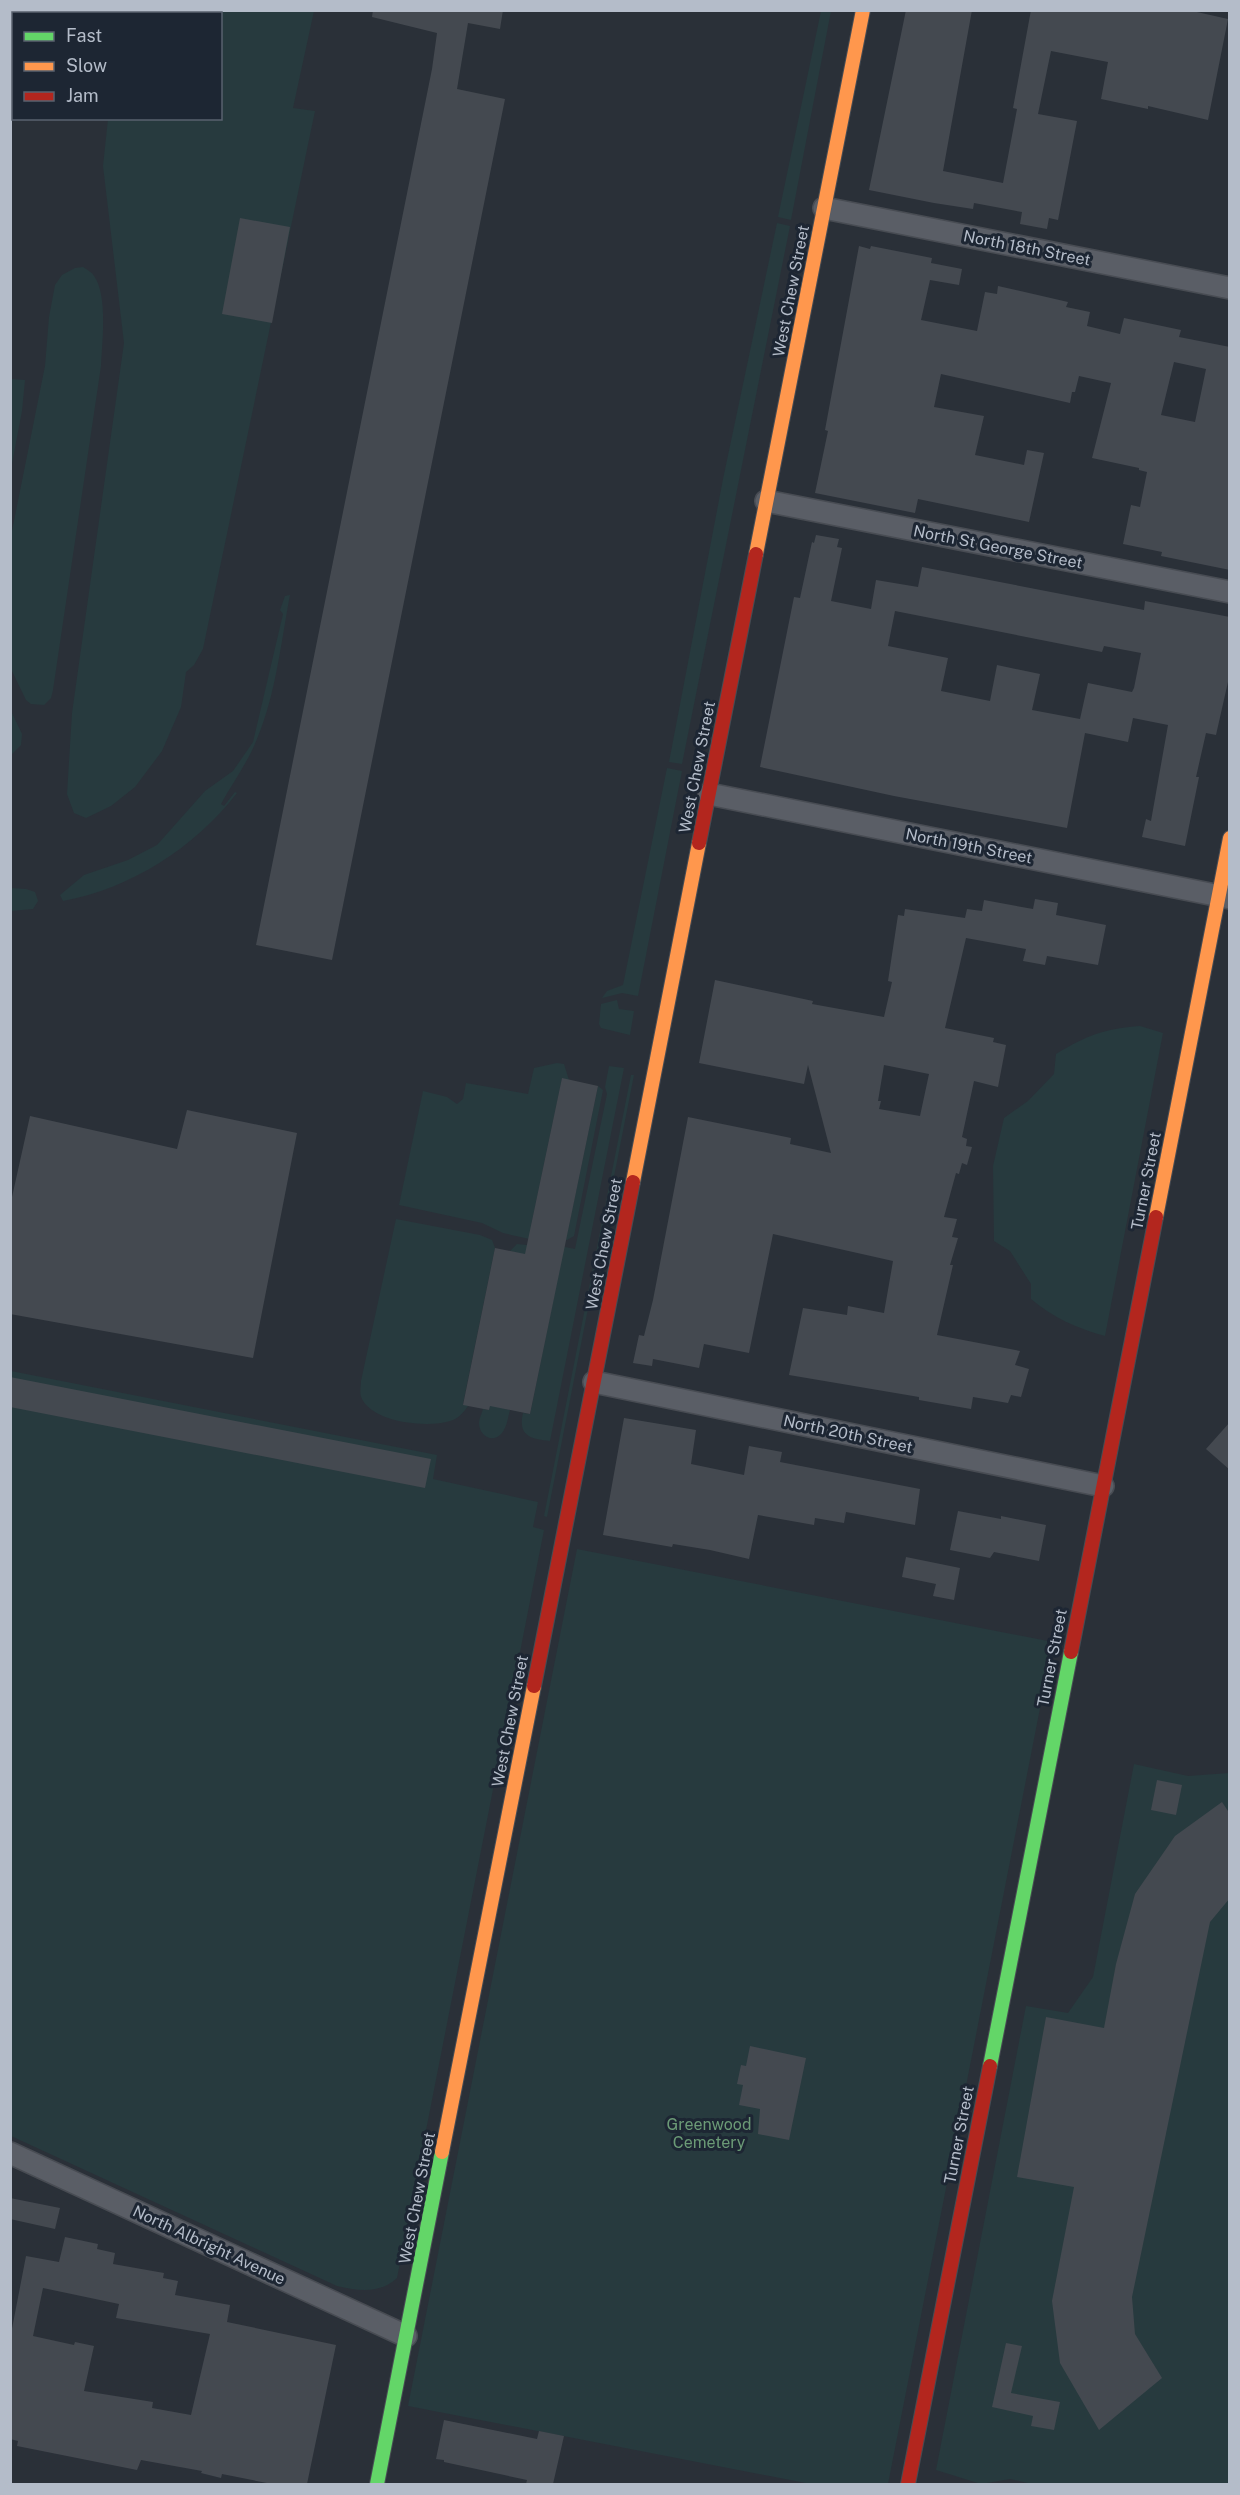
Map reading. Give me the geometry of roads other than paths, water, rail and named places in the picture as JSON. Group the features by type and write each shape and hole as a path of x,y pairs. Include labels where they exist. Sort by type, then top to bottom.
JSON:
{"street":[{"name":"West Chew Street","path":"377,2484 863,10"},
{"name":"North 18th Street","path":"824,208 1230,288"},
{"name":"North St George Street","path":"766,501 1230,592"},
{"name":"North 19th Street","path":"709,794 1224,897"},
{"name":"Turner Street","path":"908,2484 1103,1486 1224,897 1230,838"},
{"name":"North 20th Street","path":"594,1382 1103,1486"},
{"name":"North Albright Avenue","path":"10,2153 406,2336"}],"park label":[{"name":"Greenwood Cemetery","path":"709,2133"}]}
